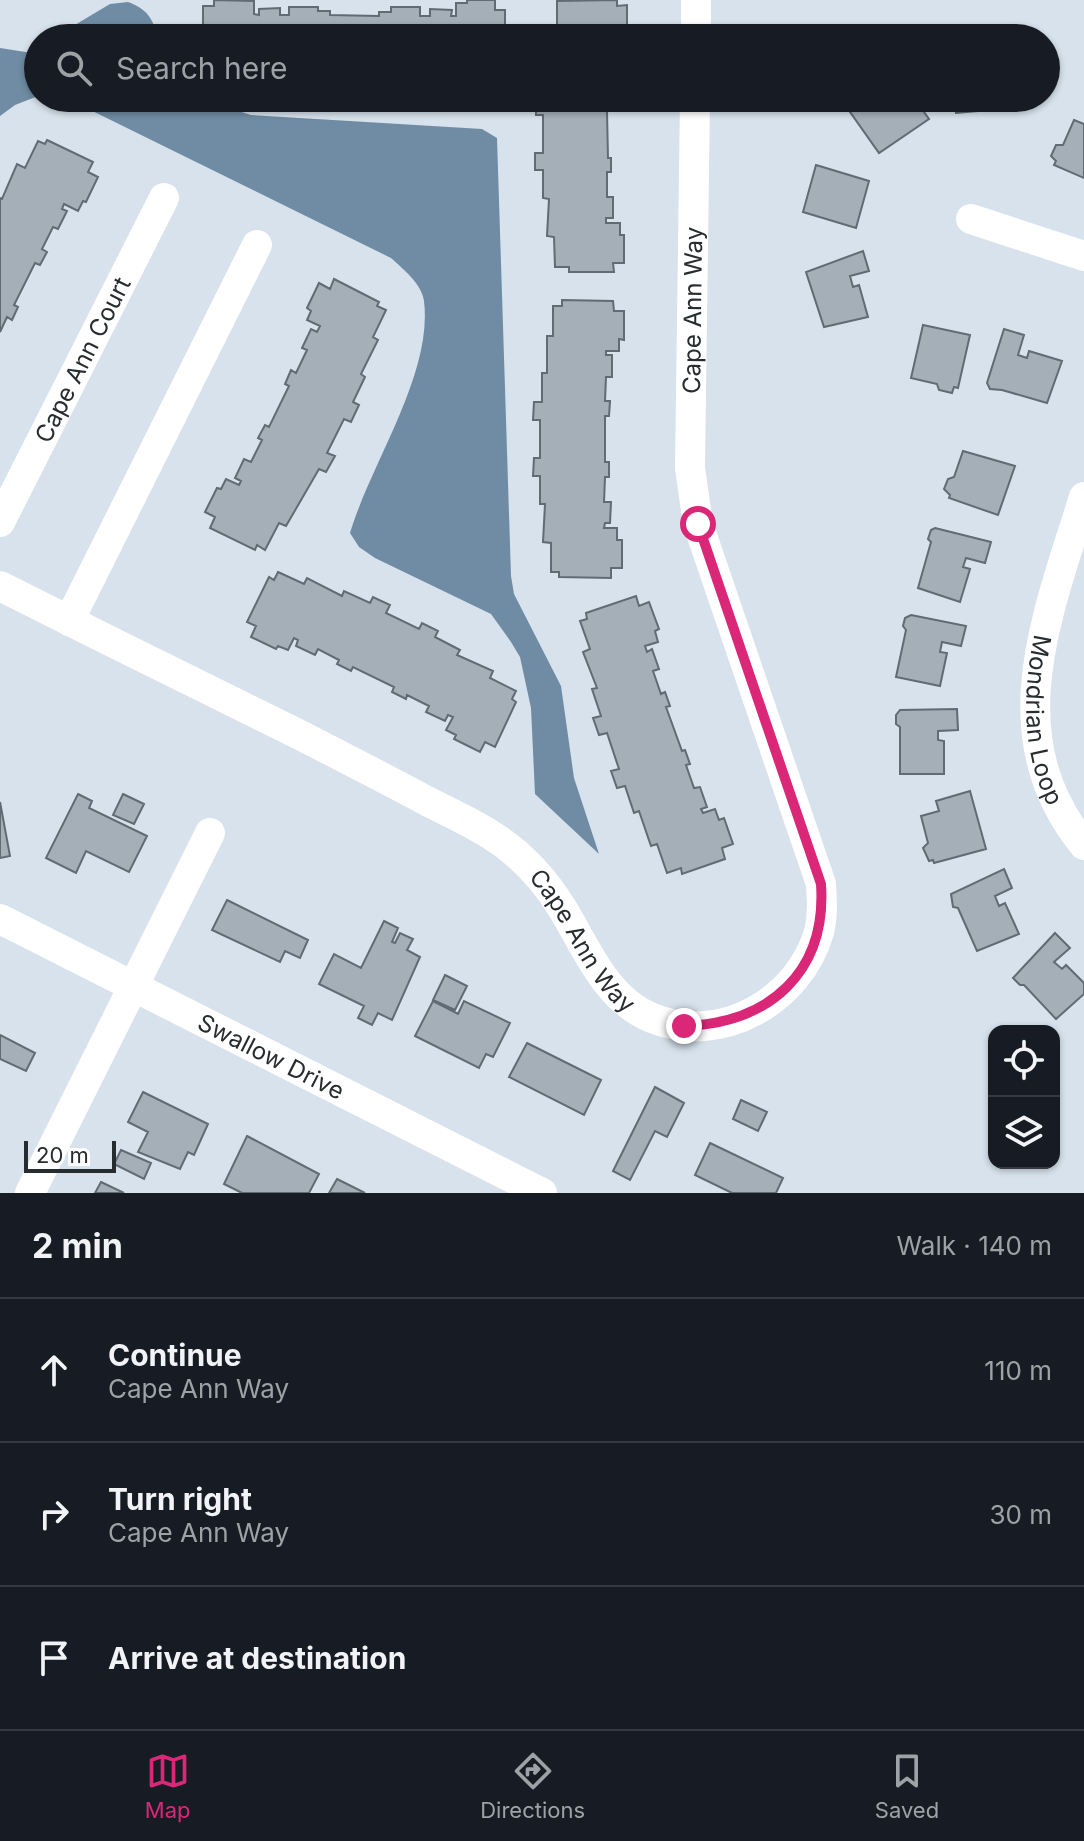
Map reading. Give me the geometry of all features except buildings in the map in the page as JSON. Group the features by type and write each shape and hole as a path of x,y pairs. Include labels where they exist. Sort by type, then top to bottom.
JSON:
{"street":[{"path":"696,0 696,24"},
{"name":"Cape Ann Way","path":"0,586 347,758 490,835 515,853 543,881 603,979 622,1000 651,1018 684,1026 713,1025 734,1020 766,1005 789,987 806,963 819,931 821,884 698,524 690,468 695,112"},
{"name":"Cape Ann Court","path":"0,522 164,198"},
{"path":"971,219 1084,256"},
{"path":"69,621 257,245"},
{"name":"Mondrian Loop","path":"1084,497 1045,625 1034,685 1035,719 1042,760 1056,799 1084,845"},
{"path":"30,1193 210,833"},
{"name":"Swallow Drive","path":"0,919 542,1193"}],"water":[{"path":"128,2 140,8 153,24 76,24 110,4"},
{"path":"0,48 24,52 24,101 0,116"},
{"path":"94,112 242,112 482,129 497,138 511,576 514,594 561,686 574,778 599,854 535,794 531,708 520,657 491,614 375,558 359,547 350,533 410,388 424,329 422,295 416,283 391,258"}],"route":[{"path":"684,1026 713,1025 734,1020 766,1005 789,987 806,963 819,931 822,908 821,884 698,524"}]}
